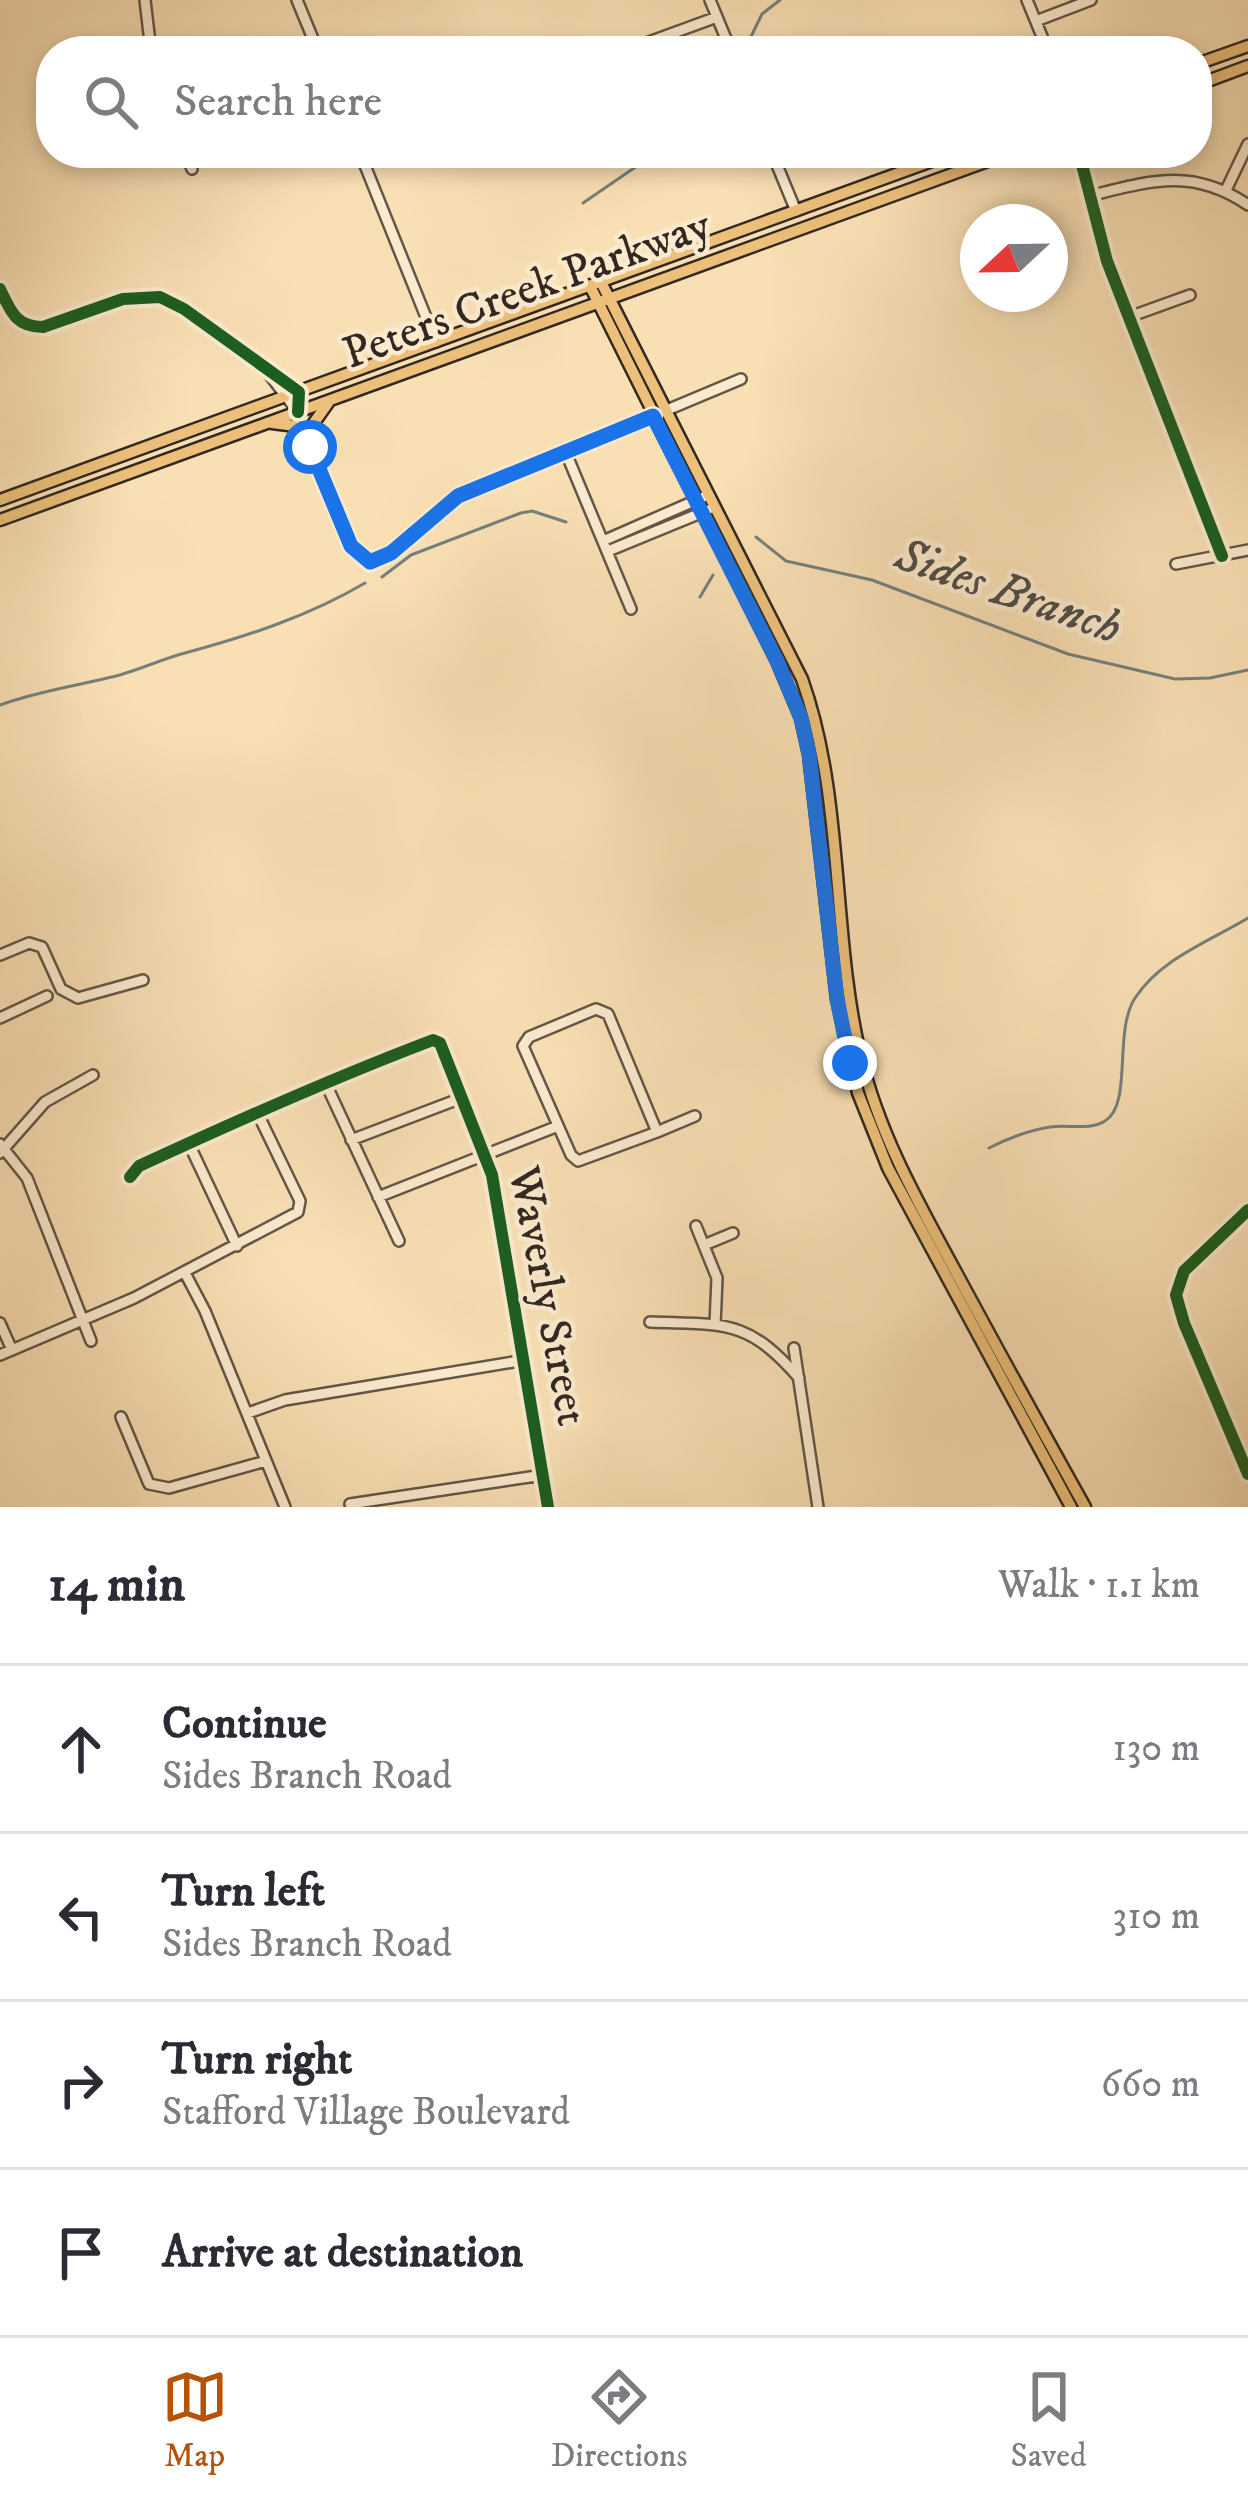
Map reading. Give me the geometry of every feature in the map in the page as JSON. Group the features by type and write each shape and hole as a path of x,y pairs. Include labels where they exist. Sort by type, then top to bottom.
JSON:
{"main road":[{"path":"1212,59 1248,46"},
{"path":"1212,79 1248,66"},
{"name":"Peters Creek Parkway","path":"0,500 913,168"},
{"name":"Peters Creek Parkway","path":"0,520 969,168"},
{"path":"596,284 653,416 702,498 811,705 824,761 850,1008 862,1065 892,1150 1085,1507"},
{"path":"602,302 667,410 702,498"},
{"path":"364,387 430,356 436,342"},
{"path":"310,447 311,427 332,399"},
{"path":"269,422 296,426 310,447"},
{"path":"708,510 801,718 843,1033 871,1129 1071,1507"}],"street":[{"path":"145,0 149,36"},
{"path":"312,36 298,3 313,0"},
{"path":"710,0 725,36"},
{"path":"1028,0 1042,36"},
{"path":"1036,21 1091,0"},
{"path":"665,36 717,17"},
{"path":"1226,190 1248,144"},
{"path":"366,168 436,342"},
{"path":"778,168 796,211"},
{"path":"1082,168 1129,317 1222,556"},
{"path":"1088,196 1177,179 1226,190 1248,205"},
{"path":"0,289 18,322 27,327 43,327 123,299 154,295 184,309 299,392 298,412"},
{"path":"1129,317 1190,295"},
{"path":"262,364 298,412"},
{"path":"667,410 741,379"},
{"path":"310,447 351,546 370,562 391,553 458,496 653,416"},
{"path":"566,453 631,609"},
{"path":"652,527 702,498"},
{"path":"605,546 708,510"},
{"path":"1176,564 1248,550"},
{"path":"0,955 29,943 42,947 59,985 78,998 143,980"},
{"path":"0,1018 47,996"},
{"path":"657,1132 608,1014 600,1009 525,1041 558,1126 578,1161 657,1132 695,1116"},
{"name":"Waverly Street","path":"325,1082 433,1040 446,1051 486,1156 499,1206 548,1507"},
{"path":"91,1341 27,1178 1,1149 45,1102 93,1075"},
{"path":"130,1177 139,1166 325,1082 399,1240"},
{"path":"351,1140 464,1096"},
{"path":"0,1324 6,1353 185,1273 294,1216 301,1208 257,1112"},
{"path":"378,1197 558,1126"},
{"path":"189,1144 237,1246"},
{"path":"1248,1210 1184,1271 1176,1295 1248,1474"},
{"path":"696,1226 717,1279 715,1325"},
{"path":"704,1245 734,1233"},
{"path":"185,1273 285,1507"},
{"path":"650,1322 715,1325 753,1334 799,1378"},
{"path":"794,1348 818,1507"},
{"path":"248,1413 285,1400 525,1360"},
{"path":"121,1417 146,1479 156,1487 169,1488 266,1461"},
{"path":"350,1504 543,1475"}],"waterway":[{"path":"751,36 762,14 780,0"},
{"path":"583,203 634,168"},
{"name":"Sides Branch","path":"382,577 411,555 521,513 532,511 566,522"},
{"name":"Sides Branch","path":"756,537 786,561 872,580 1068,654 1175,679 1248,670"},
{"name":"Sides Branch","path":"700,597 713,575"},
{"name":"Sides Branch","path":"0,705 125,674 255,632 365,583"},
{"path":"989,1148 1042,1128 1105,1121 1118,1099 1125,1029 1135,998 1172,961 1248,918"}],"cycle path":[{"path":"1083,168 1107,261 1222,556"},
{"path":"0,289 20,321 43,327 123,299 160,297 184,309 299,392 298,412"},
{"path":"310,447 351,546 370,563 391,553 458,496 653,416"},
{"path":"130,1177 139,1166 285,1100 433,1040 440,1043 492,1175 548,1507"},
{"path":"1248,1210 1184,1271 1176,1295 1248,1474"}],"route":[{"path":"310,447 351,546 370,562 391,553 458,496 653,416 801,718 837,999 850,1063"}]}
